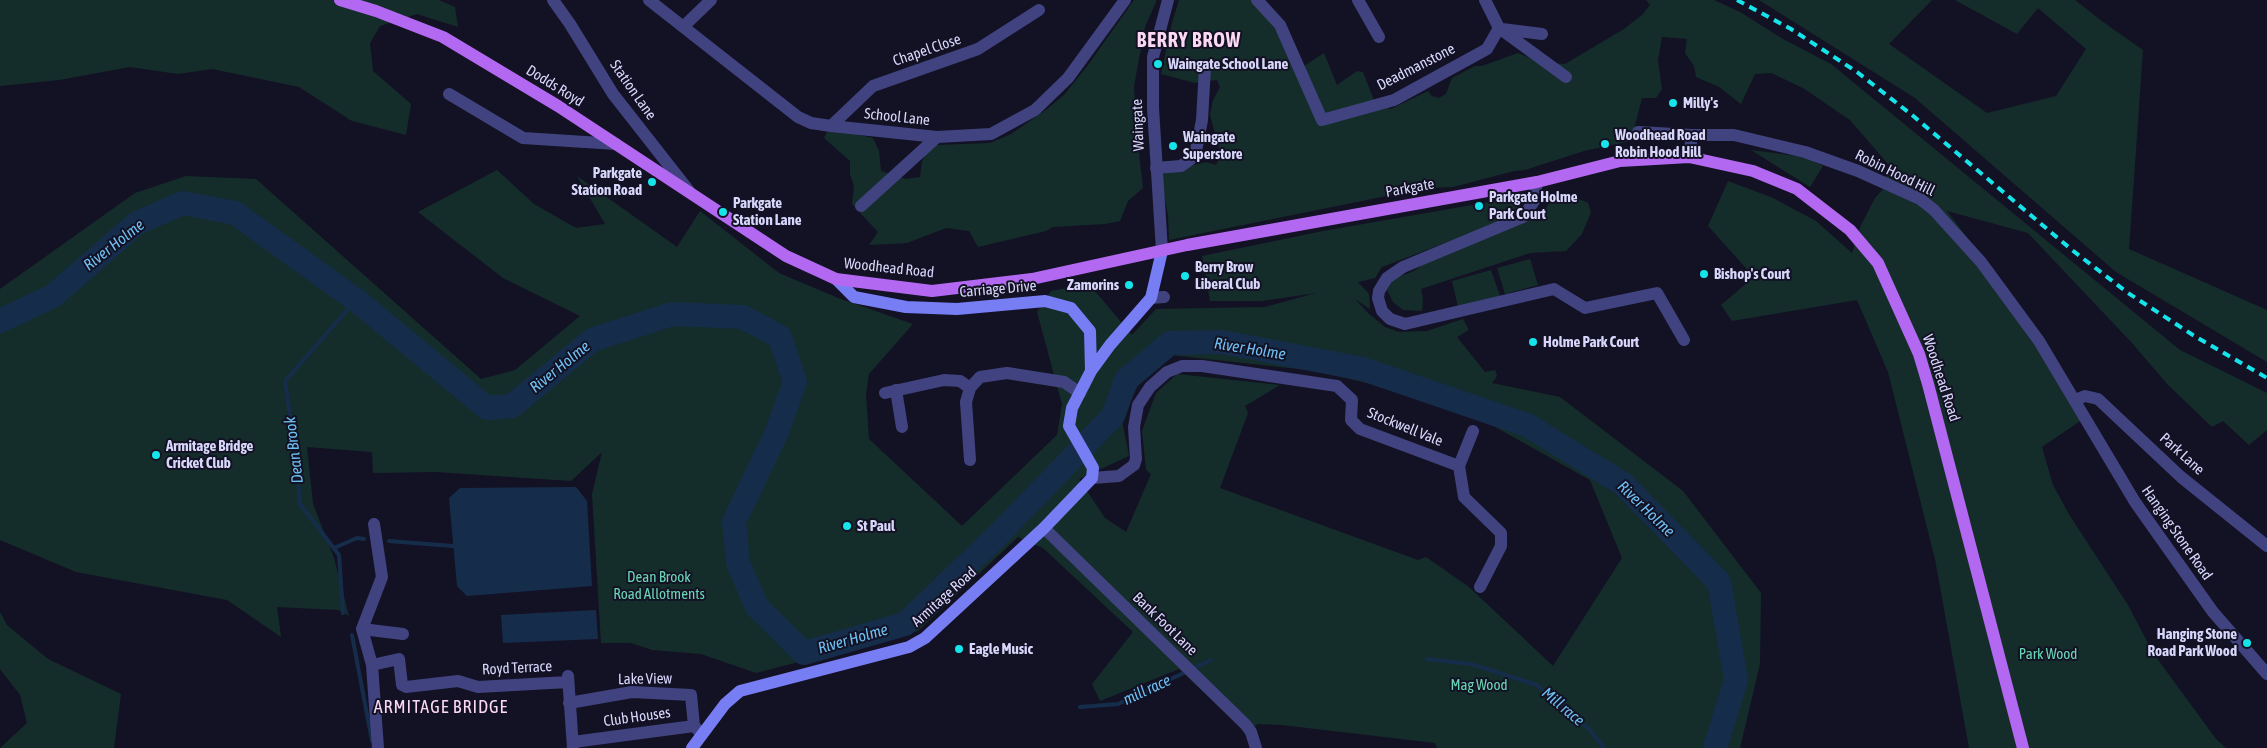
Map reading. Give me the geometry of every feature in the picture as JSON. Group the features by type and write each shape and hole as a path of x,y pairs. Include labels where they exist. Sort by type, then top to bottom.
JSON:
{"main road":[{"name":"Dodds Royd","path":"340,0 443,38 558,106 692,195"},
{"name":"Woodhead Road","path":"1663,158 1689,157 1753,171 1797,189 1850,230 1878,263 1919,354 1928,384 2023,748"},
{"name":"Parkgate","path":"1162,250 1537,182 1620,161 1663,158"},
{"name":"Woodhead Road","path":"692,195 786,256 836,280 932,291 1032,279 1162,250"},
{"path":"1092,478 1093,468 1073,435 1069,426 1069,418 1091,371 1110,345 1158,297 1162,250"},
{"name":"Carriage Drive","path":"836,280 854,297 906,307 957,309 1045,301 1071,308 1090,330 1091,371"},
{"name":"Armitage Road","path":"692,748 698,730 740,691 909,646 925,638 1044,528 1092,478"}],"street":[{"name":"Station Lane","path":"553,0 613,94 692,195"},
{"name":"School Lane","path":"649,0 798,117 831,126 936,138 991,134 1035,110 1068,78 1125,0"},
{"path":"684,26 711,0"},
{"name":"Waingate","path":"1162,250 1152,108 1153,57 1168,0"},
{"name":"Deadmanstone","path":"1257,0 1280,24 1322,120 1394,100 1487,49 1499,28"},
{"path":"1358,0 1379,37"},
{"path":"1485,0 1499,28 1566,77"},
{"name":"Chapel Close","path":"831,126 873,86 978,49 1039,10"},
{"path":"1499,28 1542,34"},
{"path":"1156,168 1182,166 1195,156 1202,120 1205,67"},
{"path":"449,94 523,138 616,144"},
{"name":"Robin Hood Hill","path":"1638,132 1734,135 1804,152 1858,171 1920,199 1934,210 1981,262 2039,341 2075,400"},
{"path":"1689,157 1692,135"},
{"path":"861,206 936,138"},
{"path":"1537,182 1534,202 1523,217 1403,267 1387,278 1379,291 1378,298 1382,311 1390,319 1406,324 1554,289 1585,308 1657,292 1684,340"},
{"name":"Stockwell Vale","path":"1092,478 1119,476 1134,464 1136,459 1134,427 1138,405 1150,387 1161,377 1167,372 1182,366 1202,366 1337,386 1352,400 1351,420 1360,429 1459,466"},
{"path":"970,460 966,402 970,388 980,377 1007,373 1064,382 1080,393"},
{"path":"902,427 891,391 944,380 960,381 970,388"},
{"name":"Park Lane","path":"2075,400 2085,396 2098,399 2181,477 2267,546"},
{"name":"Hanging Stone Road","path":"2075,400 2135,502 2213,612 2267,674"},
{"path":"1474,432 1459,466 1464,497 1500,533 1501,546 1480,587"},
{"path":"374,524 382,577 362,629 372,665 378,748"},
{"name":"Bank Foot Lane","path":"1044,528 1246,724 1251,732 1256,748"},
{"path":"362,629 403,634"},
{"name":"Royd Terrace","path":"372,665 399,660 402,685 406,687 458,681 478,688 568,678 569,702"},
{"name":"Lake View","path":"569,702 632,692 690,695 698,730"},
{"path":"569,702 573,745"},
{"name":"Club Houses","path":"573,745 698,730"}],"green space":[{"path":"0,0 439,0 455,7 458,27 417,14 380,26 370,43 373,71 411,104 406,135 352,121 299,87 212,69 178,74 130,67 59,80 0,86"},
{"path":"1134,0 1156,0 1156,2 1145,27 1134,86 1136,126 1143,188 1128,201 1120,221 1105,224 1053,227 1046,231 978,247 969,231 946,228 907,243 869,245 878,232 852,204 854,186 850,174 850,161 824,138 829,128 873,138 879,151 881,171 906,179 920,177 922,161 929,148 937,145 990,143 1011,134 1064,95 1088,65"},
{"name":"Park Wood","path":"1179,0 1252,0 1279,34 1295,72 1324,53 1337,85 1357,71 1363,72 1375,103 1391,109 1428,91 1432,96 1439,98 1446,94 1452,78 1475,66 1482,66 1518,53 1540,62 1565,64 1624,29 1642,15 1650,5 1646,0 1714,0 1740,12 1783,39 1831,64 2180,350 2267,393 2267,430 2249,445 2223,421 2212,427 2168,385 2132,343 2028,233 1947,211 2044,339 2089,415 2042,447 2053,485 2070,516 2128,605 2153,653 2216,739 2226,748 1969,748 1935,559 1888,372 1857,300 1732,321 1721,305 1754,277 1708,226 1728,181 1773,198 1816,221 1852,253 1861,225 1875,198 1883,189 1888,164 1850,120 1803,88 1771,73 1755,74 1741,104 1719,87 1696,77 1694,66 1685,53 1687,39 1662,37 1658,60 1662,89 1656,98 1642,98 1631,141 1584,151 1525,170 1514,171 1453,187 1426,188 1169,240 1168,215 1162,186 1164,172 1206,162 1216,165 1221,155 1210,115 1213,100 1220,87 1217,80 1195,83 1161,74"},
{"path":"1759,0 1932,0 1889,44 1987,113 2056,96 2086,49 2038,8 2017,34 1955,0 2075,0 2143,50 2129,249 2267,310 2267,362 2116,272 1915,98"},
{"path":"1751,150 1805,157 1823,166 1810,187"},
{"path":"497,170 534,204 576,228 605,224 577,176 677,247 700,211 779,273 838,298 913,324 869,374 866,394 869,439 962,526 1057,435 1062,404 1037,312 1051,291 1089,284 1132,335 1156,309 1265,307 1316,293 1262,301 1210,301 1202,256 1323,231 1524,196 1519,211 1505,220 1382,267 1375,278 1358,282 1369,294 1370,309 1355,299 1385,327 1399,332 1427,331 1463,319 1469,330 1457,337 1485,372 1495,370 1497,376 1492,383 1560,397 1683,491 1761,593 1760,664 1740,748 1437,748 1435,743 1282,725 1258,724 1246,732 1179,669 1100,701 1092,684 1133,632 1043,548 1018,537 918,631 756,673 701,654 652,650 631,643 601,643 592,494 602,452 571,481 436,472 373,473 372,452 307,447 313,504 334,558 349,616 338,610 277,607 281,637 227,600 76,572 0,540 0,289 135,193 186,176 256,179 481,379 515,370 580,316 503,278 418,212","holes":["1171,355 1316,371 1375,385 1490,424 1590,480 1622,558 1553,666 1469,587 1426,557 1418,560 1220,488 1248,413 1245,406 1280,385 1177,374 1156,393 1142,431 1146,470 1151,474 1126,532 1105,518 1079,479 1129,456 1122,420 1140,381"]},
{"path":"1570,195 1588,203 1591,212 1582,234 1566,251 1530,253 1421,289 1423,299 1422,311 1403,310 1393,302 1387,290 1393,279 1414,271 1428,261 1541,215 1552,199"},
{"path":"1530,259 1538,285 1505,294 1497,268"},
{"path":"1491,270 1500,296 1458,307 1452,281"},
{"path":"0,612 7,625 48,659 121,694 114,748 0,748 27,723 20,695 0,669"}],"water":[{"path":"576,487 587,501 592,586 467,596 457,586 449,498 460,488"},
{"path":"596,610 598,639 503,643 501,615"}],"waterway":[{"name":"River Holme","path":"0,321 53,296 137,223 183,203 235,213 356,300 487,408 512,406 592,340 672,314 743,317 780,337 795,382 776,434 734,522 738,563 757,607 804,653 905,624 998,535 1113,416 1126,380 1170,343 1222,342 1363,369 1527,425 1623,484 1719,582 1736,680 1715,748"},
{"name":"Dean Brook","path":"343,613 339,555 300,504 295,449 285,381 356,300"},
{"path":"334,548 357,538 364,539"},
{"path":"389,541 453,546"},
{"name":"Dean Brook","path":"352,635 372,741"},
{"name":"Mill race","path":"1427,659 1471,664 1537,685 1590,730 1604,748"},
{"name":"mill race","path":"1080,707 1118,704 1211,660"}],"railway":[{"path":"1737,0 1791,29 1857,72 1912,115 2072,250 2128,293 2196,337 2267,378"}],"place":[{"name":"Waingate School Lane","path":"1158,64"},
{"name":"Milly's","path":"1673,103"},
{"name":"Woodhead Road Robin Hood Hill","path":"1605,144"},
{"name":"Waingate Superstore","path":"1173,146"},
{"name":"Parkgate Station Road","path":"652,182"},
{"name":"Parkgate Holme Park Court","path":"1479,206"},
{"name":"Parkgate Station Lane","path":"723,212"},
{"name":"Bishop's Court","path":"1704,274"},
{"name":"Berry Brow Liberal Club","path":"1185,276"},
{"name":"Zamorins","path":"1129,285"},
{"name":"Holme Park Court","path":"1533,342"},
{"name":"Armitage Bridge Cricket Club","path":"156,455"},
{"name":"St Paul","path":"847,526"},
{"name":"Hanging Stone Road Park Wood","path":"2247,643"},
{"name":"Eagle Music","path":"959,649"}],"district":[{"name":"BERRY BROW","path":"1189,41"},
{"name":"ARMITAGE BRIDGE","path":"441,707"}],"park label":[{"name":"Dean Brook Road Allotments","path":"659,586"},
{"name":"Mag Wood","path":"1479,685"}]}
